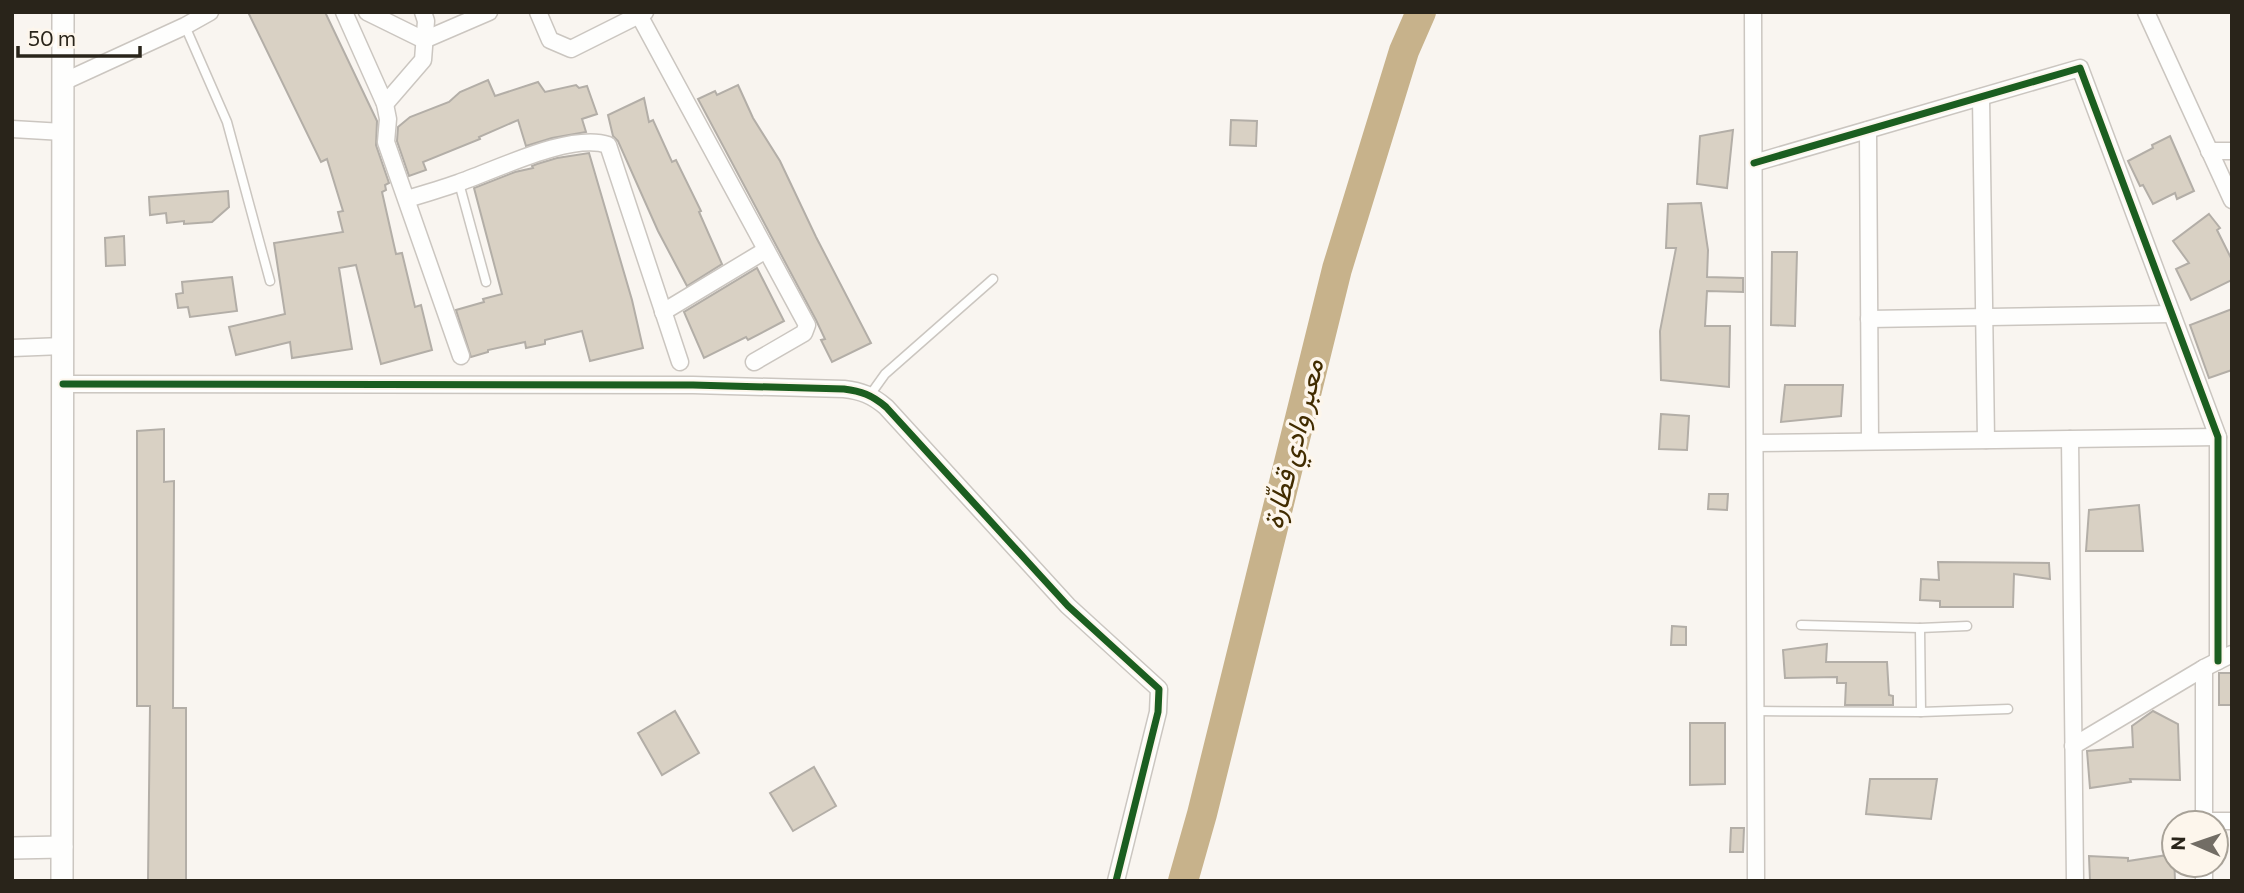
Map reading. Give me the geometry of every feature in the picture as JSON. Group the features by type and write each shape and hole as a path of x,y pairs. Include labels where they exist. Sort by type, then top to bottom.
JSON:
{"street":[{"path":"62,881 63,12"},
{"path":"63,82 186,26 210,12"},
{"path":"344,12 385,104 388,119 386,142 461,356"},
{"path":"367,12 424,40 489,12"},
{"path":"385,104 423,61 426,21 423,12"},
{"path":"538,12 550,40 571,49 642,14 807,325 804,333 754,362"},
{"path":"1753,12 1756,881"},
{"path":"2146,12 2232,200"},
{"path":"1754,163 2080,68 2218,437 2218,661 2205,809"},
{"path":"1981,97 1986,440"},
{"path":"12,129 63,132"},
{"path":"1868,130 1870,441"},
{"path":"407,200 543,151 596,141 608,145 680,362"},
{"path":"2209,151 2232,151"},
{"path":"663,312 766,250"},
{"path":"1870,318 2172,314"},
{"path":"12,348 63,346"},
{"path":"63,384 693,385 844,389 870,395 886,407 1068,606 1159,689 1158,712 1116,881"},
{"path":"1755,443 2218,437"},
{"path":"2070,439 2075,881"},
{"path":"2073,747 2218,661"},
{"path":"12,848 62,848"}],"lane":[{"path":"186,26 227,122 270,281"},
{"path":"459,183 486,282"},
{"path":"870,395 885,374 993,279"},
{"path":"1801,625 1920,628 1967,626"},
{"path":"1920,628 1921,712"},
{"path":"1756,711 1921,712 2008,709"}],"building":[{"path":"248,12 325,12 377,121 376,145 389,183 382,192 396,254 402,253 415,307 421,305 432,350 381,364 356,265 339,268 352,349 292,358 290,342 236,355 229,327 285,314 274,243 343,232 338,212 343,211 327,159 321,162"},
{"path":"488,80 495,96 538,82 545,92 576,85 579,88 587,86 597,114 582,119 586,132 526,146 518,120 423,162 426,170 409,176 397,141 398,127 410,117 449,102 460,92"},
{"path":"738,85 753,118 780,161 871,343 832,362 821,340 825,339 816,320 698,99 715,91 717,95"},
{"path":"644,98 649,122 653,120 672,162 676,160 701,211 699,212 722,264 687,286 658,231 618,141 613,136 608,115"},
{"path":"1231,120 1257,121 1256,146 1230,145"},
{"path":"1733,130 1727,188 1697,184 1700,136"},
{"path":"2170,136 2194,191 2177,199 2175,193 2153,204 2143,185 2140,186 2128,161"},
{"path":"589,153 632,300 643,348 590,361 582,331 545,340 545,344 526,348 525,342 488,350 471,357 456,310 502,294 474,188 533,168 532,166 537,164"},
{"path":"228,191 229,207 212,222 167,223 166,213 150,215 149,197"},
{"path":"1701,203 1708,250 1707,277 1743,278 1743,292 1707,291 1705,326 1730,326 1729,387 1661,380 1660,331 1676,248 1666,248 1668,204"},
{"path":"2209,214 2220,228 2217,230 2232,260 2232,280 2191,300 2176,269 2189,263 2173,241"},
{"path":"124,236 125,265 106,266 105,238"},
{"path":"1772,252 1797,252 1795,326 1771,325"},
{"path":"757,268 784,321 748,340 746,337 704,358 684,312"},
{"path":"232,277 237,311 190,317 188,307 178,308 176,294 183,293 182,282"},
{"path":"2232,309 2232,370 2209,378 2190,325"},
{"path":"1785,385 1843,385 1841,416 1781,422"},
{"path":"1661,414 1689,416 1687,450 1659,449"},
{"path":"164,429 164,482 174,481 173,708 186,708 186,881 148,881 150,706 137,706 137,431"},
{"path":"1709,494 1728,494 1727,510 1708,509"},
{"path":"2139,505 2143,551 2086,551 2089,510"},
{"path":"1938,562 2049,563 2050,579 2014,574 2013,607 1940,607 1940,601 1920,600 1921,579 1939,580"},
{"path":"1672,626 1686,627 1686,645 1671,645"},
{"path":"1827,644 1826,662 1887,662 1889,695 1893,696 1893,705 1845,705 1846,683 1837,683 1837,677 1785,678 1783,650"},
{"path":"2219,673 2232,673 2232,705 2219,705"},
{"path":"675,711 699,753 662,775 638,733"},
{"path":"2153,711 2178,724 2180,780 2130,779 2131,782 2090,788 2087,751 2133,747 2132,726"},
{"path":"1690,723 1725,723 1725,784 1690,785"},
{"path":"814,767 836,806 793,831 770,793"},
{"path":"1870,779 1937,779 1931,819 1866,814"},
{"path":"1731,828 1744,828 1743,852 1730,852"},
{"path":"2089,856 2128,858 2128,861 2160,856 2160,879 2175,881 2090,881"}],"waterway":[{"name":"معبر وادي قطّارة","path":"1183,881 1337,269 1404,51 1421,12"}],"cycle path":[{"path":"1754,163 2080,68 2218,437 2218,661"},
{"path":"63,384 693,385 844,389 861,392 886,407 1068,606 1159,689 1158,712 1116,881"}]}
